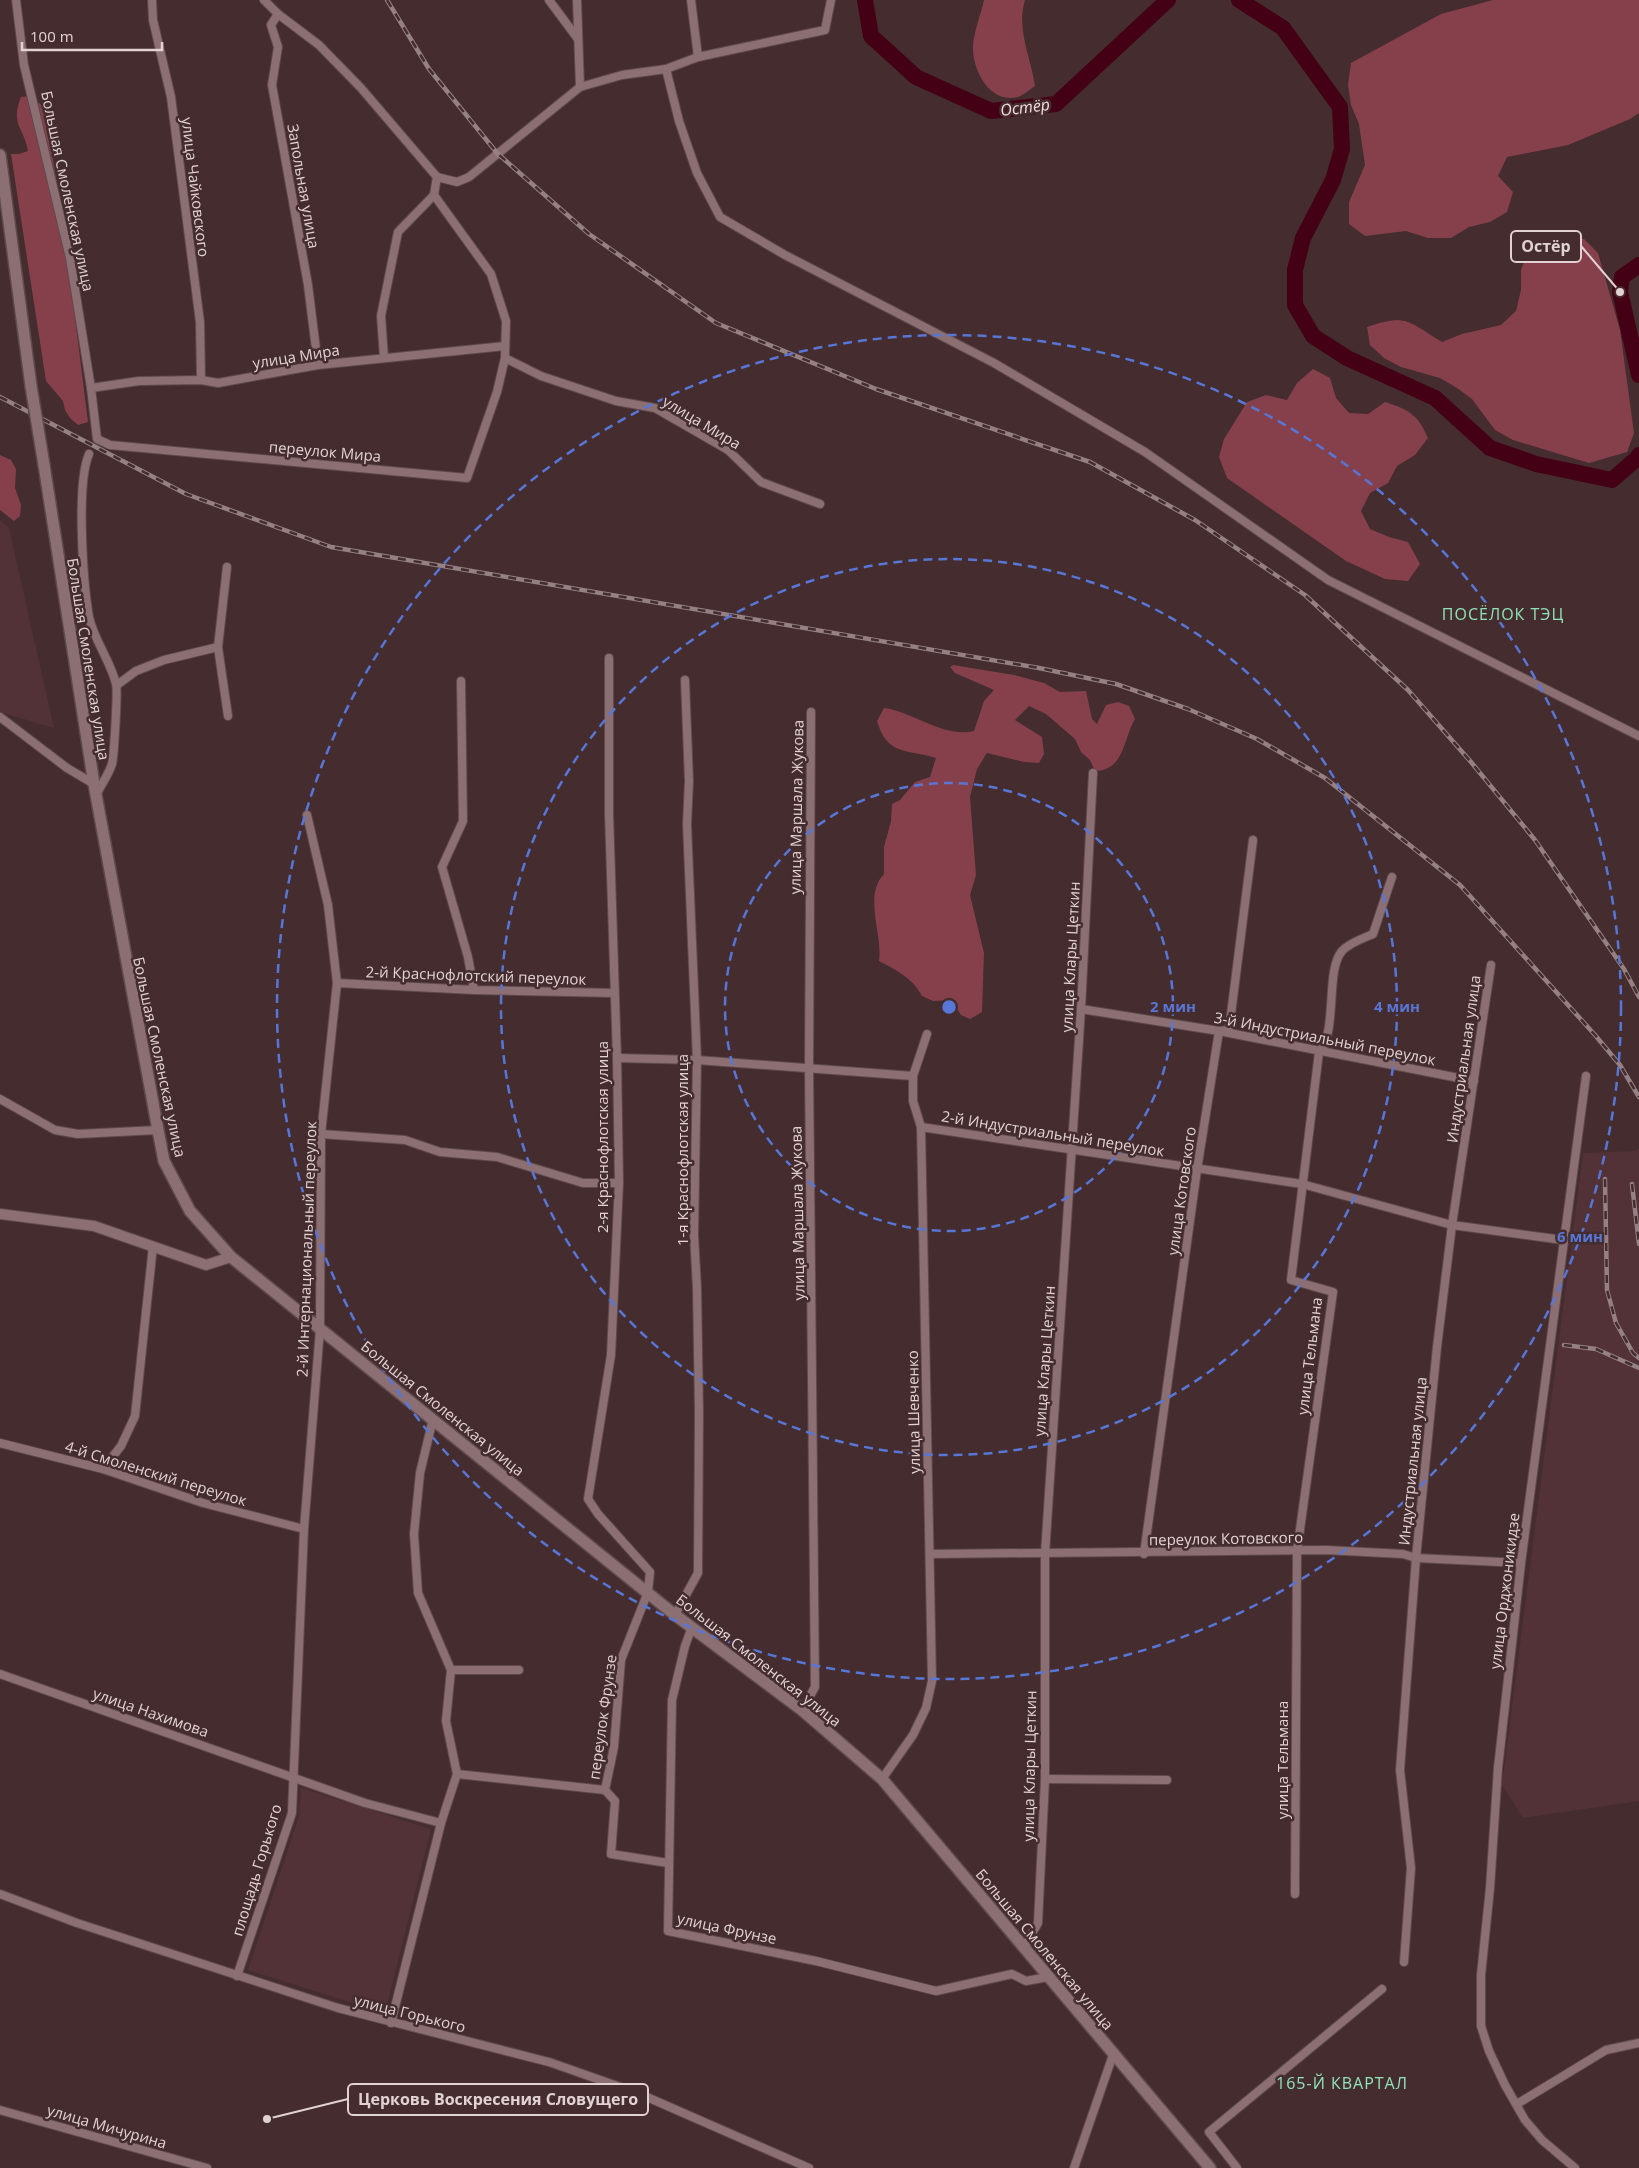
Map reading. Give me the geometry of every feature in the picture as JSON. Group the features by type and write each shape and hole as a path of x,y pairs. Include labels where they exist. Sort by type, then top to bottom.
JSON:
{"main road":[{"name":"Большая Смоленская улица","path":"0,155 31,386 95,789 123,950 164,1161 190,1211 232,1257 675,1614 802,1710 882,1779 1210,2168"}],"street":[{"name":"Большая Смоленская улица","path":"16,0 24,65 70,258 91,388"},
{"name":"улица Чайковского","path":"152,0 153,20 171,97 200,322 201,380"},
{"path":"264,0 278,14 318,46 361,88 437,177 457,182 469,177 580,87 622,75 666,69 698,57 825,30 831,0"},
{"path":"549,0 578,39"},
{"path":"577,0 580,87"},
{"path":"691,0 698,57"},
{"name":"Запольная улица","path":"278,14 271,25 278,47 272,85 308,285 318,365"},
{"path":"666,69 679,121 697,173 720,217 784,255 994,363 1145,452 1328,580 1639,736"},
{"path":"384,357 381,316 398,232 434,195 437,177"},
{"name":"переулок Мира","path":"91,388 97,439 110,445 467,478 497,392 505,358 506,321 491,274 434,195"},
{"name":"улица Мира","path":"91,388 139,382 201,380 218,383 318,365 505,346"},
{"name":"улица Мира","path":"505,358 541,376 616,401 655,408 728,450 761,482 820,504"},
{"path":"0,717 95,789 112,765 117,685 101,651 89,618 82,542 83,486 88,454"},
{"path":"228,566 218,647 228,716"},
{"path":"117,685 136,671 164,660 218,647"},
{"name":"2-я Краснофлотская улица","path":"609,658 609,814 614,993 618,1058 620,1183 611,1355 588,1499 598,1514 650,1572 648,1592"},
{"name":"1-я Краснофлотская улица","path":"675,1614 698,1573 699,1403 694,1235 697,1060 687,824 689,781 685,680"},
{"path":"461,681 463,821 442,867 468,957 474,990"},
{"name":"улица Маршала Жукова","path":"802,1710 815,1686 809,1068 811,712"},
{"name":"улица Клары Цеткин","path":"1024,1948 1038,1923 1045,1779 1045,1554 1081,1009 1093,773"},
{"name":"2-й Интернациональный переулок","path":"293,1777 304,1529 320,1329 321,1134 337,983 328,905 307,815"},
{"name":"улица Котовского","path":"1144,1554 1197,1170 1219,1031 1229,1030 1253,840"},
{"name":"улица Тельмана","path":"1295,1894 1296,1551 1333,1292 1291,1280 1319,1052 1323,1048 1330,1018 1334,971 1342,951 1373,934 1392,876"},
{"name":"Индустриальная улица","path":"1404,1962 1411,1868 1400,1770 1416,1558 1437,1347 1452,1224 1491,965"},
{"name":"2-й Краснофлотский переулок","path":"337,983 474,990 614,993"},
{"name":"3-й Индустриальный переулок","path":"1081,1009 1219,1031 1474,1082"},
{"name":"улица Шевченко","path":"882,1779 914,1735 926,1708 932,1681 921,1126 913,1101 913,1076 927,1034"},
{"path":"618,1058 697,1060 913,1076"},
{"name":"улица Орджоникидзе","path":"1575,2168 1542,2140 1525,2120 1505,2085 1489,2052 1481,2026 1481,1975 1490,1888 1498,1768 1521,1563 1586,1076"},
{"path":"0,1099 55,1130 78,1134 158,1130"},
{"name":"2-й Индустриальный переулок","path":"921,1126 1197,1170 1302,1184 1452,1224 1563,1240"},
{"path":"321,1134 406,1140 440,1152 497,1157 582,1183 620,1183"},
{"path":"0,1214 94,1226 206,1265 232,1257"},
{"path":"103,1468 121,1446 135,1416 153,1246"},
{"path":"391,2023 441,1823 456,1774 446,1721 451,1670 418,1593 414,1534 420,1473 433,1419"},
{"name":"4-й Смоленский переулок","path":"0,1443 103,1468 203,1503 304,1529"},
{"name":"переулок Котовского","path":"930,1554 1144,1554 1326,1550 1403,1554 1416,1558 1521,1563"},
{"name":"переулок Фрунзе","path":"605,1790 614,1747 621,1660 648,1592"},
{"name":"улица Фрунзе","path":"692,1627 685,1646 672,1700 668,1931 816,1961 936,1991 1012,1974 1026,1981 1048,1977"},
{"path":"451,1670 519,1670"},
{"name":"улица Нахимова","path":"0,1674 293,1777"},
{"name":"переулок Фрунзе","path":"456,1774 605,1790 615,1801 611,1854 668,1863"},
{"path":"293,1777 365,1803 441,1823"},
{"name":"площадь Горького","path":"237,1976 292,1813 293,1777"},
{"path":"1045,1779 1167,1780"},
{"name":"улица Горького","path":"0,1894 77,1923 338,2008 549,2062 640,2094 809,2168"},
{"path":"1237,2168 1209,2132 1382,1989"},
{"path":"1517,2104 1606,2050 1639,2043"},
{"path":"1074,2168 1114,2052"},
{"name":"улица Мичурина","path":"0,2110 207,2168"}],"shaded area":[{"path":"984,0 1025,0 1022,22 1023,33 1035,86 1018,97 1008,98 999,95 984,83 979,74 973,55 973,46"},
{"path":"1493,0 1639,0 1639,113 1630,119 1568,145 1507,157 1498,176 1513,192 1507,212 1490,222 1469,227 1451,238 1428,238 1406,231 1365,236 1349,224 1349,202 1365,165 1359,124 1351,105 1348,85 1351,63 1441,14"},
{"path":"30,96 44,107 62,213 88,422 78,425 70,418 65,410 63,401 46,381 11,154 28,151 17,120 17,114 21,97"},
{"path":"1562,234 1584,239 1598,253 1620,330 1634,433 1627,452 1589,463 1513,440 1495,430 1472,399 1457,388 1440,378 1401,367 1384,358 1370,345 1367,327 1400,320 1414,325 1442,342 1462,334 1501,325 1516,311 1521,290 1521,270 1528,251 1543,237"},
{"path":"1313,369 1330,378 1336,398 1349,413 1368,414 1385,402 1412,414 1421,424 1428,438 1415,455 1397,466 1388,483 1370,493 1361,511 1370,529 1408,542 1420,564 1408,581 1385,579 1346,561 1227,478 1219,457 1224,439 1247,402 1266,395 1287,400 1297,383"},
{"path":"0,455 11,460 16,469 15,488 21,505 20,516 14,521 0,510"},
{"path":"0,520 9,528 54,728 0,712"},
{"path":"953,665 1014,675 1044,683 1060,692 1086,691 1092,719 1097,724 1106,705 1118,702 1129,706 1135,719 1118,759 1105,769 1095,771 1090,760 1081,752 1075,739 1046,714 1029,706 1015,720 1042,737 1044,754 1039,763 1024,762 987,753 977,769 970,797 976,875 970,895 984,953 982,1012 970,1019 961,1015 952,1000 933,1001 922,996 909,979 879,961 879,939 874,904 878,883 884,874 884,847 891,821 892,804 900,800 915,782 930,777 936,758 907,752 892,746 881,732 877,721 884,708 895,710 951,731 974,731 984,701 994,690 955,673 950,667"},
{"path":"1639,1148 1639,1801 1523,1818 1502,1785 1583,1153 1635,1151"},
{"path":"301,1788 431,1829 385,2013 248,1970 299,1816"}],"waterway":[{"name":"Остёр","path":"865,0 871,36 916,77 991,111 1056,104 1168,0"},
{"name":"Остёр","path":"1239,0 1283,28 1340,107 1342,149 1333,180 1303,238 1295,270 1295,305 1313,336 1347,358 1435,398 1490,448 1536,464 1612,480 1639,455"},
{"name":"Остёр","path":"1639,265 1622,277 1620,292 1639,375"}],"railway":[{"path":"387,0 429,69 497,153 589,234 716,323 876,389 1090,462 1195,520 1305,595 1408,690 1471,762 1535,840 1624,969 1639,997"},
{"path":"0,397 186,494 331,547 1039,668 1116,684 1188,709 1257,739 1325,778 1460,885 1595,1035 1620,1065 1639,1097"},
{"path":"1605,1179 1607,1290 1616,1323 1633,1353 1639,1358"},
{"path":"1632,1184 1639,1244"},
{"path":"1564,1345 1596,1349 1639,1368"}],"place":[{"name":"Остёр","path":"1620,292"},
{"name":"Церковь Воскресения Словущего","path":"267,2119"}],"district":[{"name":"ПОСЁЛОК ТЭЦ","path":"1503,614"},
{"name":"165-Й КВАРТАЛ","path":"1342,2083"}]}
